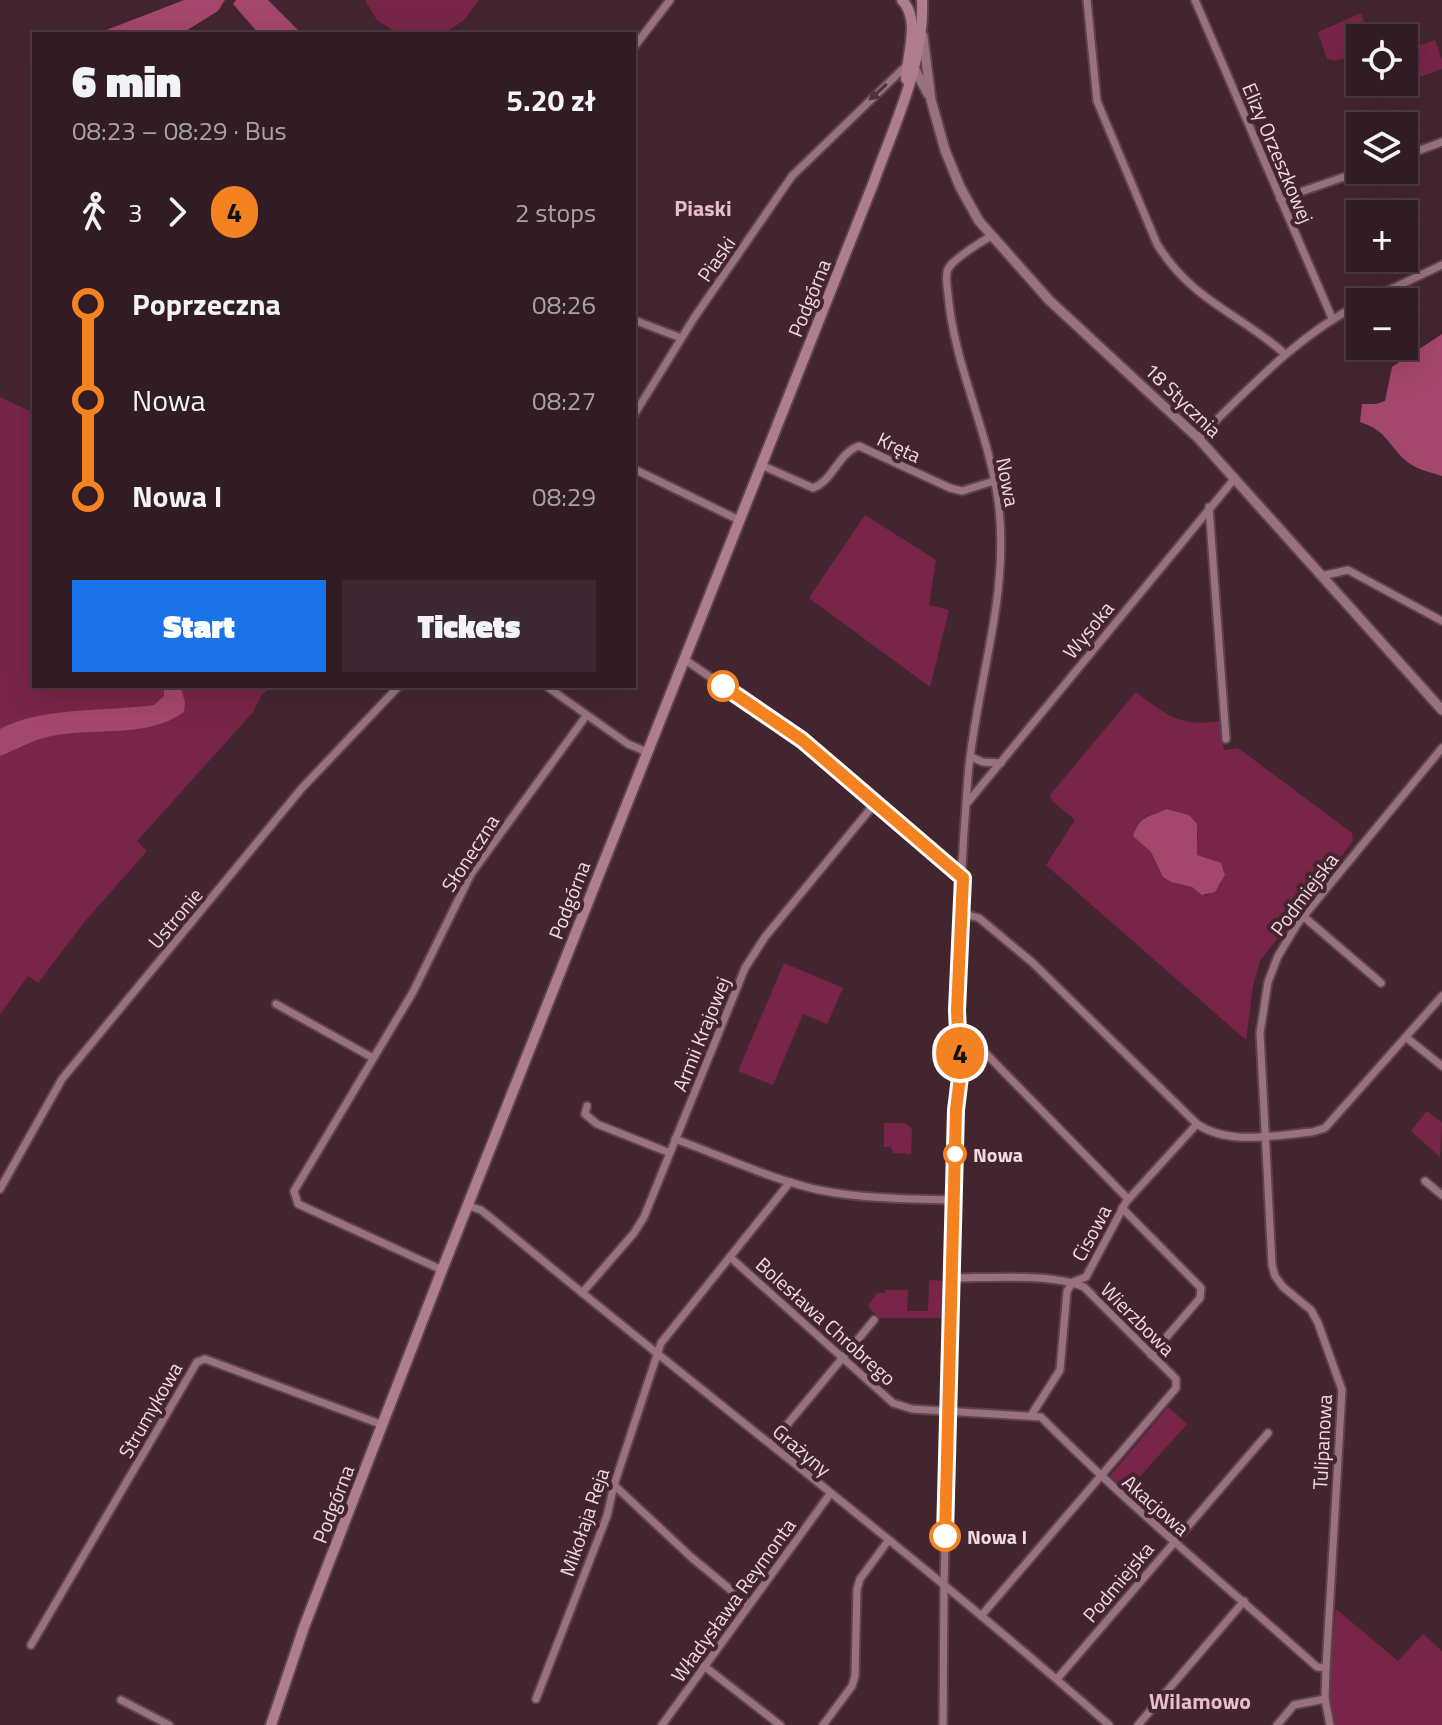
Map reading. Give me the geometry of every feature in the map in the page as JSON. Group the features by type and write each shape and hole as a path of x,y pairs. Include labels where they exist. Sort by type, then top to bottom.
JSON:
{"main road":[{"path":"902,0 908,6 912,22 909,63"},
{"path":"909,63 923,33 922,0"},
{"name":"Podgórna","path":"271,1725 304,1627 442,1270 873,184 905,91 909,63"}],"street":[{"path":"636,44 670,0"},
{"path":"1087,0 1097,101 1157,244 1170,265 1199,294 1272,342 1285,354"},
{"name":"Elizy Orzeszkowej","path":"1195,0 1332,318"},
{"name":"18 Stycznia","path":"923,33 931,100 945,150 960,187 979,221 1049,300 1198,438 1442,710"},
{"name":"18 Stycznia","path":"909,63 931,100"},
{"name":"Piaski","path":"636,412 681,338 792,176 909,63"},
{"path":"1418,151 1442,142"},
{"path":"1280,199 1346,176"},
{"name":"Nowa","path":"943,1725 956,1110 960,1077 961,913 971,757 1000,590 998,502 959,357 950,317 947,282 951,266 991,236"},
{"path":"1394,288 1442,265"},
{"path":"1198,438 1285,354 1346,311"},
{"path":"636,321 681,338"},
{"name":"Kręta","path":"761,465 813,488 821,485 851,449 859,446 950,488 962,491 994,481"},
{"path":"636,470 739,520"},
{"name":"Wysoka","path":"967,804 1235,478"},
{"path":"1209,507 1226,739"},
{"path":"1321,576 1348,570 1442,621"},
{"path":"684,659 802,740 963,878"},
{"name":"Ustronie","path":"0,1189 62,1079 302,788 397,688"},
{"path":"549,688 628,744 647,752"},
{"name":"Słoneczna","path":"442,1270 298,1204 294,1191 413,992 471,874 586,716"},
{"name":"Podmiejska","path":"1264,1135 1260,1033 1262,1005 1278,956 1303,916 1442,748"},
{"path":"971,757 983,762 1001,763"},
{"name":"Armii Krajowej","path":"582,1293 644,1217 745,968 765,937 876,802"},
{"path":"961,913 979,918 1033,963 1197,1124 1208,1132 1226,1136 1312,1132 1325,1128 1442,996"},
{"path":"1303,916 1381,983"},
{"path":"276,1004 373,1058"},
{"path":"959,1025 1128,1199"},
{"path":"1407,1038 1442,1066"},
{"path":"587,1106 585,1114 597,1124 670,1153"},
{"name":"Cisowa","path":"1032,1414 1060,1370 1067,1291 1073,1282 1086,1277 1128,1199 1197,1124"},
{"name":"Tulipanowa","path":"1264,1135 1275,1276 1283,1287 1311,1310 1342,1390 1326,1668 1325,1699 1330,1725"},
{"path":"675,1139 819,1190 874,1198 954,1200"},
{"path":"1425,1181 1442,1195"},
{"name":"Mikołaja Reja","path":"536,1699 607,1516 614,1485 661,1343 790,1182"},
{"name":"Grażyny","path":"469,1206 481,1210 771,1444 1109,1725"},
{"path":"1122,1208 1201,1288 1200,1298 1151,1355"},
{"name":"Bolesława Chrobrego","path":"730,1257 893,1403 912,1409 949,1411"},
{"name":"Wierzbowa","path":"952,1278 1073,1282 1084,1287 1176,1379 1176,1388 1099,1475"},
{"path":"771,1444 874,1320"},
{"name":"Strumykowa","path":"31,1645 197,1362 205,1359 383,1425"},
{"path":"949,1411 1032,1414"},
{"name":"Akacjowa","path":"1032,1414 1041,1417 1099,1475 1317,1667 1326,1668"},
{"name":"Podmiejska","path":"1057,1679 1268,1433"},
{"path":"981,1616 1099,1475"},
{"path":"614,1485 691,1557 749,1605"},
{"name":"Władysława Reymonta","path":"662,1725 830,1494"},
{"path":"823,1725 852,1686 855,1676 857,1589 860,1579 888,1541"},
{"path":"1138,1725 1244,1601"},
{"path":"704,1666 780,1725"},
{"path":"1277,1725 1294,1705 1325,1699"},
{"path":"121,1700 169,1725"}],"shaded area":[{"path":"184,0 225,0 218,11 184,32 101,32"},
{"path":"236,0 268,0 300,32 257,32 233,4"},
{"path":"365,0 479,0 464,20 447,32 395,32 377,20"},
{"path":"1361,13 1365,24 1346,24 1346,58 1335,61 1327,59 1318,32"},
{"path":"1435,40 1442,69 1418,77 1418,46"},
{"path":"1442,334 1442,476 1409,463 1381,433 1360,422 1362,404 1385,401 1392,367 1403,360 1418,360 1418,350"},
{"path":"0,397 32,412 32,688 269,688 253,712 137,841 147,851 86,920 38,983 28,976 0,1014"},
{"path":"865,515 936,560 929,605 949,610 930,687 809,598"},
{"path":"164,688 181,688 184,712 152,726 47,737 0,756 0,729 17,722 55,713 154,705 164,696"},
{"path":"1136,692 1175,718 1194,722 1220,721 1224,750 1238,748 1352,833 1353,841 1260,961 1253,986 1246,1040 1046,865 1075,820 1051,800 1050,795","holes":["1166,809 1189,815 1198,835 1195,846 1197,855 1224,869 1221,884 1206,896 1163,876 1151,852 1139,841 1135,829 1147,817"]},
{"path":"1166,809 1189,815 1197,824 1197,855 1221,863 1225,875 1215,892 1202,895 1192,887 1163,877 1151,852 1133,836 1142,820"},
{"path":"784,963 843,988 827,1024 803,1014 773,1085 738,1071"},
{"path":"1427,1111 1442,1123 1440,1157 1411,1131"},
{"path":"884,1123 905,1123 912,1129 911,1154 893,1153 891,1147 884,1147"},
{"path":"929,1280 942,1281 942,1318 879,1318 868,1306 877,1293 908,1290 907,1311 928,1311"},
{"path":"1168,1407 1187,1424 1127,1491 1110,1476"},
{"path":"1336,1609 1398,1661 1423,1634 1442,1651 1442,1725 1335,1725 1327,1694"}],"bus line":[{"name":"4","path":"723,686 802,740 963,878 957,1010 960,1077 956,1110 945,1536"}],"place":[{"name":"Nowa","path":"955,1154"},
{"name":"Nowa I","path":"945,1536"}],"district":[{"name":"Piaski","path":"703,208"},
{"name":"Wilamowo","path":"1200,1701"}]}
